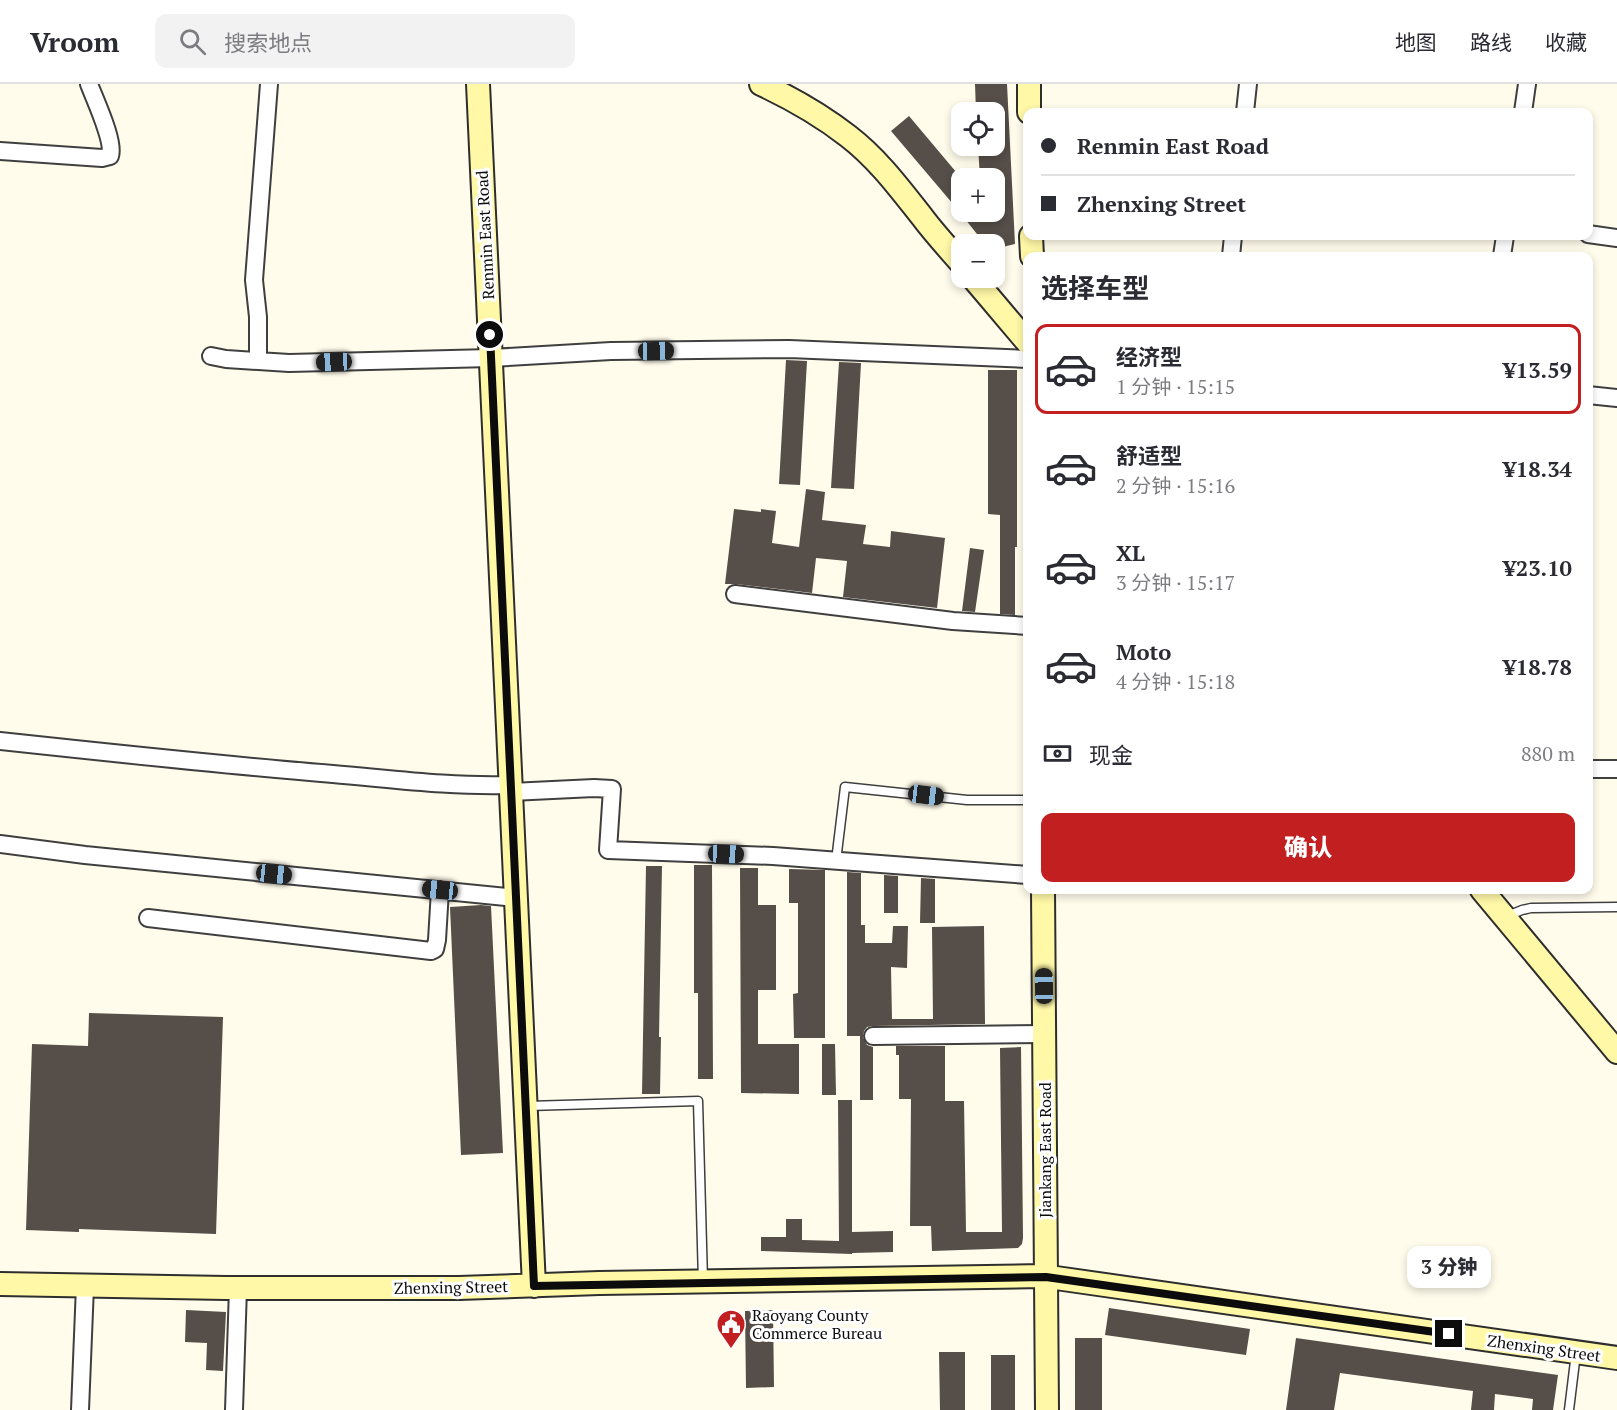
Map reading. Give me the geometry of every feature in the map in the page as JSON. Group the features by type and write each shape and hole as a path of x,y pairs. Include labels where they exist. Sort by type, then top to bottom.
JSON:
{"street":[{"path":"0,151 102,158 110,156 113,150 89,84"},
{"path":"258,361 258,317 254,280 269,84"},
{"name":"Renmin East Road","path":"478,84 534,1286"},
{"path":"761,84 822,117 849,137 894,180 951,250"},
{"path":"1029,84 1029,108"},
{"path":"1245,108 1248,84"},
{"path":"1524,108 1527,84"},
{"path":"1593,235 1617,238"},
{"path":"981,288 1023,337"},
{"path":"211,356 289,363 491,358 611,351 789,349 1023,359"},
{"path":"1593,396 1617,398"},
{"path":"735,594 953,621 1023,626"},
{"path":"0,741 240,766 458,784 511,788 612,789 608,850 773,856 1023,875"},
{"path":"1593,769 1617,769"},
{"path":"0,844 85,855 516,898"},
{"path":"148,918 431,951 435,949 437,940 440,890"},
{"name":"Jiankang East Road","path":"1043,894 1047,1410"},
{"path":"1485,894 1617,1053"},
{"path":"873,1036 1045,1034"},
{"name":"Zhenxing Street","path":"0,1284 459,1288 1046,1277 1617,1358"},
{"path":"80,1410 85,1286"},
{"path":"234,1410 238,1287"}],"lane":[{"path":"836,861 846,787 967,800 1023,800"},
{"path":"1505,917 1531,908 1617,907"},
{"path":"526,1106 698,1101 703,1282"},
{"path":"1569,1410 1576,1352"}],"building":[{"path":"975,84 1007,84 1015,244 1005,246 1005,234 977,234 967,222 1005,222 1005,168 979,168 979,156 1005,156 1005,102 976,102"},
{"path":"909,116 953,168 951,202 891,131"},
{"path":"786,360 807,361 800,485 779,484"},
{"path":"839,362 861,363 854,489 831,488"},
{"path":"988,370 1017,370 1015,615 1000,614 1000,515 988,514"},
{"path":"806,489 825,492 822,520 866,525 863,544 890,547 891,531 945,538 937,608 843,597 847,561 816,558 812,593 725,584 734,509 776,511 772,543 799,547"},
{"path":"970,548 984,550 975,612 962,611"},
{"path":"694,865 712,865 713,1079 698,1079 698,993 694,993"},
{"path":"646,866 662,866 660,1094 642,1094"},
{"path":"740,868 758,868 758,905 776,905 776,990 758,990 758,1044 799,1044 799,1094 741,1093"},
{"path":"789,869 825,870 825,1038 794,1038 793,994 798,993 798,903 789,903"},
{"path":"847,872 861,873 861,925 865,925 865,943 892,943 893,926 908,926 907,968 891,967 892,1019 933,1019 932,927 984,926 985,1024 867,1027 863,1037 867,1045 873,1047 873,1100 860,1100 860,1036 847,1036"},
{"path":"884,875 898,876 898,913 884,913"},
{"path":"921,878 935,879 935,923 920,923"},
{"path":"491,906 503,1153 461,1155 450,907"},
{"path":"89,1013 223,1017 216,1234 79,1229 79,1232 26,1230 32,1044 88,1046"},
{"path":"822,1044 835,1044 836,1095 822,1095"},
{"path":"896,1046 945,1046 945,1101 964,1101 966,1232 1002,1232 1000,1048 1021,1047 1023,1238 1018,1248 932,1251 931,1226 910,1226 911,1099 899,1099 899,1055 896,1055"},
{"path":"838,1100 852,1100 852,1232 893,1231 893,1252 852,1254 761,1251 761,1237 786,1237 786,1219 802,1219 802,1240 839,1241"},
{"path":"1109,1308 1250,1329 1246,1355 1105,1335"},
{"path":"186,1310 226,1312 223,1371 206,1370 207,1343 185,1342"},
{"path":"773,1310 774,1387 746,1388 745,1311"},
{"path":"1075,1338 1102,1338 1102,1410 1075,1410"},
{"path":"1296,1338 1558,1375 1553,1410 1532,1410 1533,1399 1495,1394 1494,1410 1471,1410 1473,1391 1340,1373 1334,1410 1286,1410"},
{"path":"939,1352 965,1352 965,1410 940,1410"},
{"path":"991,1355 1015,1355 1015,1410 991,1410"}],"place":[{"name":"Raoyang County Commerce Bureau","path":"731,1350"}],"route":[{"path":"490,335 534,1286 1030,1276 1058,1278 1449,1334"}]}
